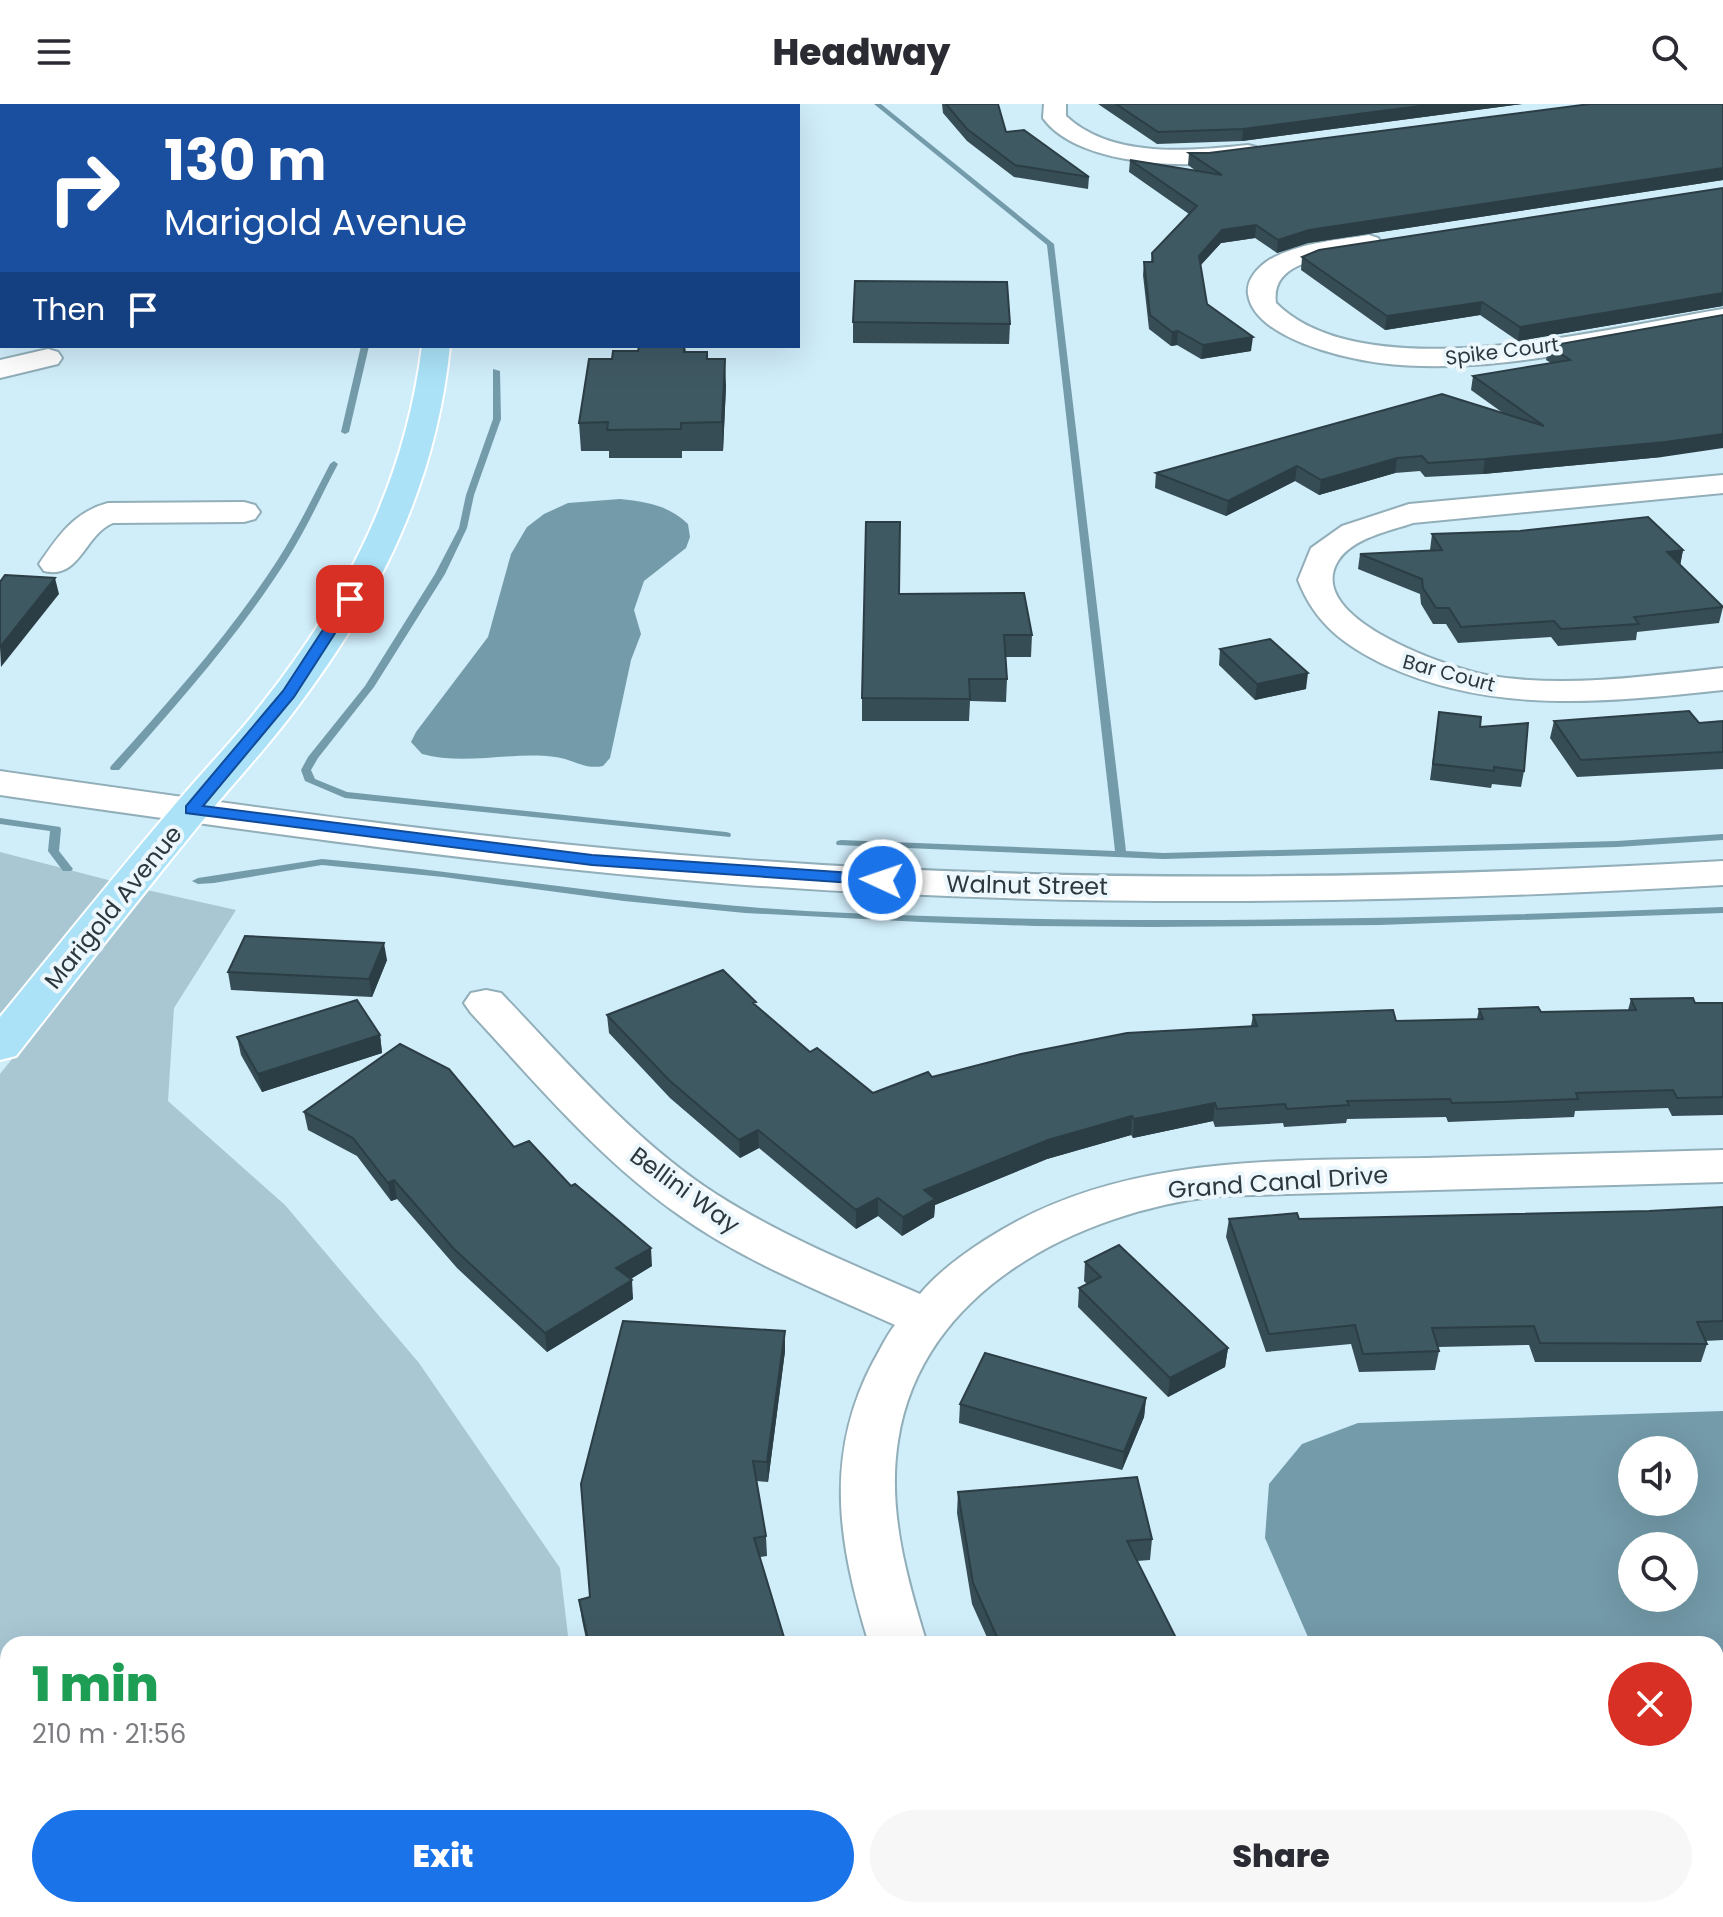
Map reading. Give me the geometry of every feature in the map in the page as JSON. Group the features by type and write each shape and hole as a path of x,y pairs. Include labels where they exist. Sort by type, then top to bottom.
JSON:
{"main road":[{"name":"Marigold Avenue","path":"0,1046 289,694 335,626 371,564 399,506 419,453 432,396 436,348"}],"street":[{"path":"1055,104 1054,118 1065,129 1113,148 1180,155 1265,149"},
{"name":"Spike Court","path":"1392,240 1317,252 1284,263 1263,279 1259,290 1263,304 1286,325 1328,343 1384,356 1425,359 1484,357 1723,317"},
{"path":"0,369 48,358"},
{"name":"Bar Court","path":"1723,484 1536,504 1443,510 1394,518 1344,537 1320,560 1315,580 1327,612 1363,642 1394,659 1464,682 1542,691 1723,679"},
{"path":"56,564 91,520 108,513 244,512"},
{"name":"Walnut Street","path":"0,783 592,860 912,882 1318,889 1439,887 1723,873"},
{"name":"Bellini Way","path":"486,1003 603,1126 670,1185 766,1244 926,1318"},
{"name":"Grand Canal Drive","path":"896,1636 872,1545 867,1495 870,1448 879,1407 893,1372 926,1318 955,1285 985,1262 1030,1235 1074,1213 1126,1196 1180,1185 1272,1178 1723,1166"}],"shaded area":[{"path":"620,499 648,503 673,512 688,524 690,537 686,548 644,581 634,610 641,634 631,660 610,758 603,766 596,767 562,758 538,756 455,759 422,754 411,742 488,637 511,554 527,527 544,514 568,503"},
{"path":"0,852 112,881 0,1017"},
{"path":"147,890 236,910 174,1008 168,1101 285,1205 419,1363 560,1568 568,1636 0,1636 0,1074"},
{"path":"1723,1411 1723,1636 1308,1636 1265,1538 1269,1484 1302,1444 1358,1423"}],"building":[{"path":"946,104 998,104 1006,132 1024,130 1089,177 1015,165 967,129"},
{"path":"1116,104 1435,104 1243,129 1158,132"},
{"path":"1590,104 1723,104 1723,168 1309,230 1278,240 1256,225 1222,230 1199,256 1207,304 1253,337 1203,345 1178,331 1172,332 1150,315 1144,262 1153,262 1152,253 1197,206 1130,160 1222,175 1189,153 1209,153"},
{"path":"1723,188 1723,293 1520,327 1482,302 1387,316 1302,257 1319,250"},
{"path":"855,281 1007,282 1010,324 853,322"},
{"path":"1723,315 1723,434 1485,459 1428,463 1422,456 1397,458 1321,480 1297,466 1228,501 1156,473 1442,394 1544,426 1473,376 1570,360 1549,346"},
{"path":"639,348 684,348 684,352 707,352 707,359 725,359 722,422 681,423 681,429 607,430 608,422 579,423 589,359 612,359 613,351 638,351"},
{"path":"1648,517 1683,550 1667,552 1723,607 1634,617 1639,624 1561,629 1554,621 1461,627 1449,608 1436,608 1423,588 1422,579 1360,554 1442,550 1432,534 1520,531"},
{"path":"866,522 900,522 899,594 1024,593 1032,635 1004,635 1007,679 969,679 970,699 862,698"},
{"path":"5,575 55,578 0,647 0,582"},
{"path":"1270,639 1308,673 1257,684 1220,649"},
{"path":"1689,711 1699,723 1723,721 1723,752 1581,760 1554,721"},
{"path":"1439,712 1481,717 1480,727 1528,723 1524,771 1433,764"},
{"path":"245,936 384,943 369,979 228,972"},
{"path":"723,970 756,1002 753,1003 810,1052 817,1048 873,1093 928,1072 932,1077 1021,1054 1127,1033 1257,1026 1253,1015 1393,1010 1396,1021 1483,1019 1479,1009 1538,1007 1541,1012 1636,1010 1631,999 1693,998 1695,1003 1723,1003 1723,1097 1677,1098 1673,1090 1576,1093 1578,1099 1501,1102 1452,1103 1450,1099 1347,1101 1349,1105 1287,1109 1285,1104 1217,1109 1215,1103 1134,1119 1132,1116 1048,1140 924,1190 935,1199 903,1217 878,1198 856,1210 758,1130 739,1140 669,1080 607,1015"},
{"path":"357,1000 380,1035 258,1074 237,1037"},
{"path":"400,1044 449,1069 514,1147 529,1141 571,1186 575,1184 651,1248 616,1268 632,1280 545,1333 454,1249 394,1180 388,1183 353,1138 304,1112"},
{"path":"1723,1207 1723,1321 1697,1322 1707,1344 1540,1343 1534,1326 1432,1328 1439,1351 1363,1354 1355,1325 1269,1334 1229,1219 1297,1213 1299,1219"},
{"path":"1119,1245 1228,1348 1170,1378 1079,1288 1101,1277 1085,1262"},
{"path":"623,1321 785,1331 767,1462 753,1461 766,1536 754,1538 784,1636 587,1636 579,1600 590,1597 581,1484"},
{"path":"985,1353 1146,1398 1124,1452 960,1404"},
{"path":"1137,1477 1152,1539 1127,1541 1175,1636 996,1636 973,1583 958,1492"}],"waterway":[{"path":"877,104 1050,244 1121,854"},
{"path":"345,432 365,348"},
{"path":"496,371 497,419 470,495 463,528 440,574 369,687 313,757 306,770 310,781 345,795 726,835"},
{"path":"115,768 238,623 290,546 334,464"},
{"path":"0,821 56,829 53,851 67,869"},
{"path":"841,843 1163,856 1617,844 1723,837"},
{"path":"198,881 322,862 745,910 1035,922 1379,922 1723,910"}],"route":[{"path":"350,599 289,694 192,810 592,860 882,880"}]}
